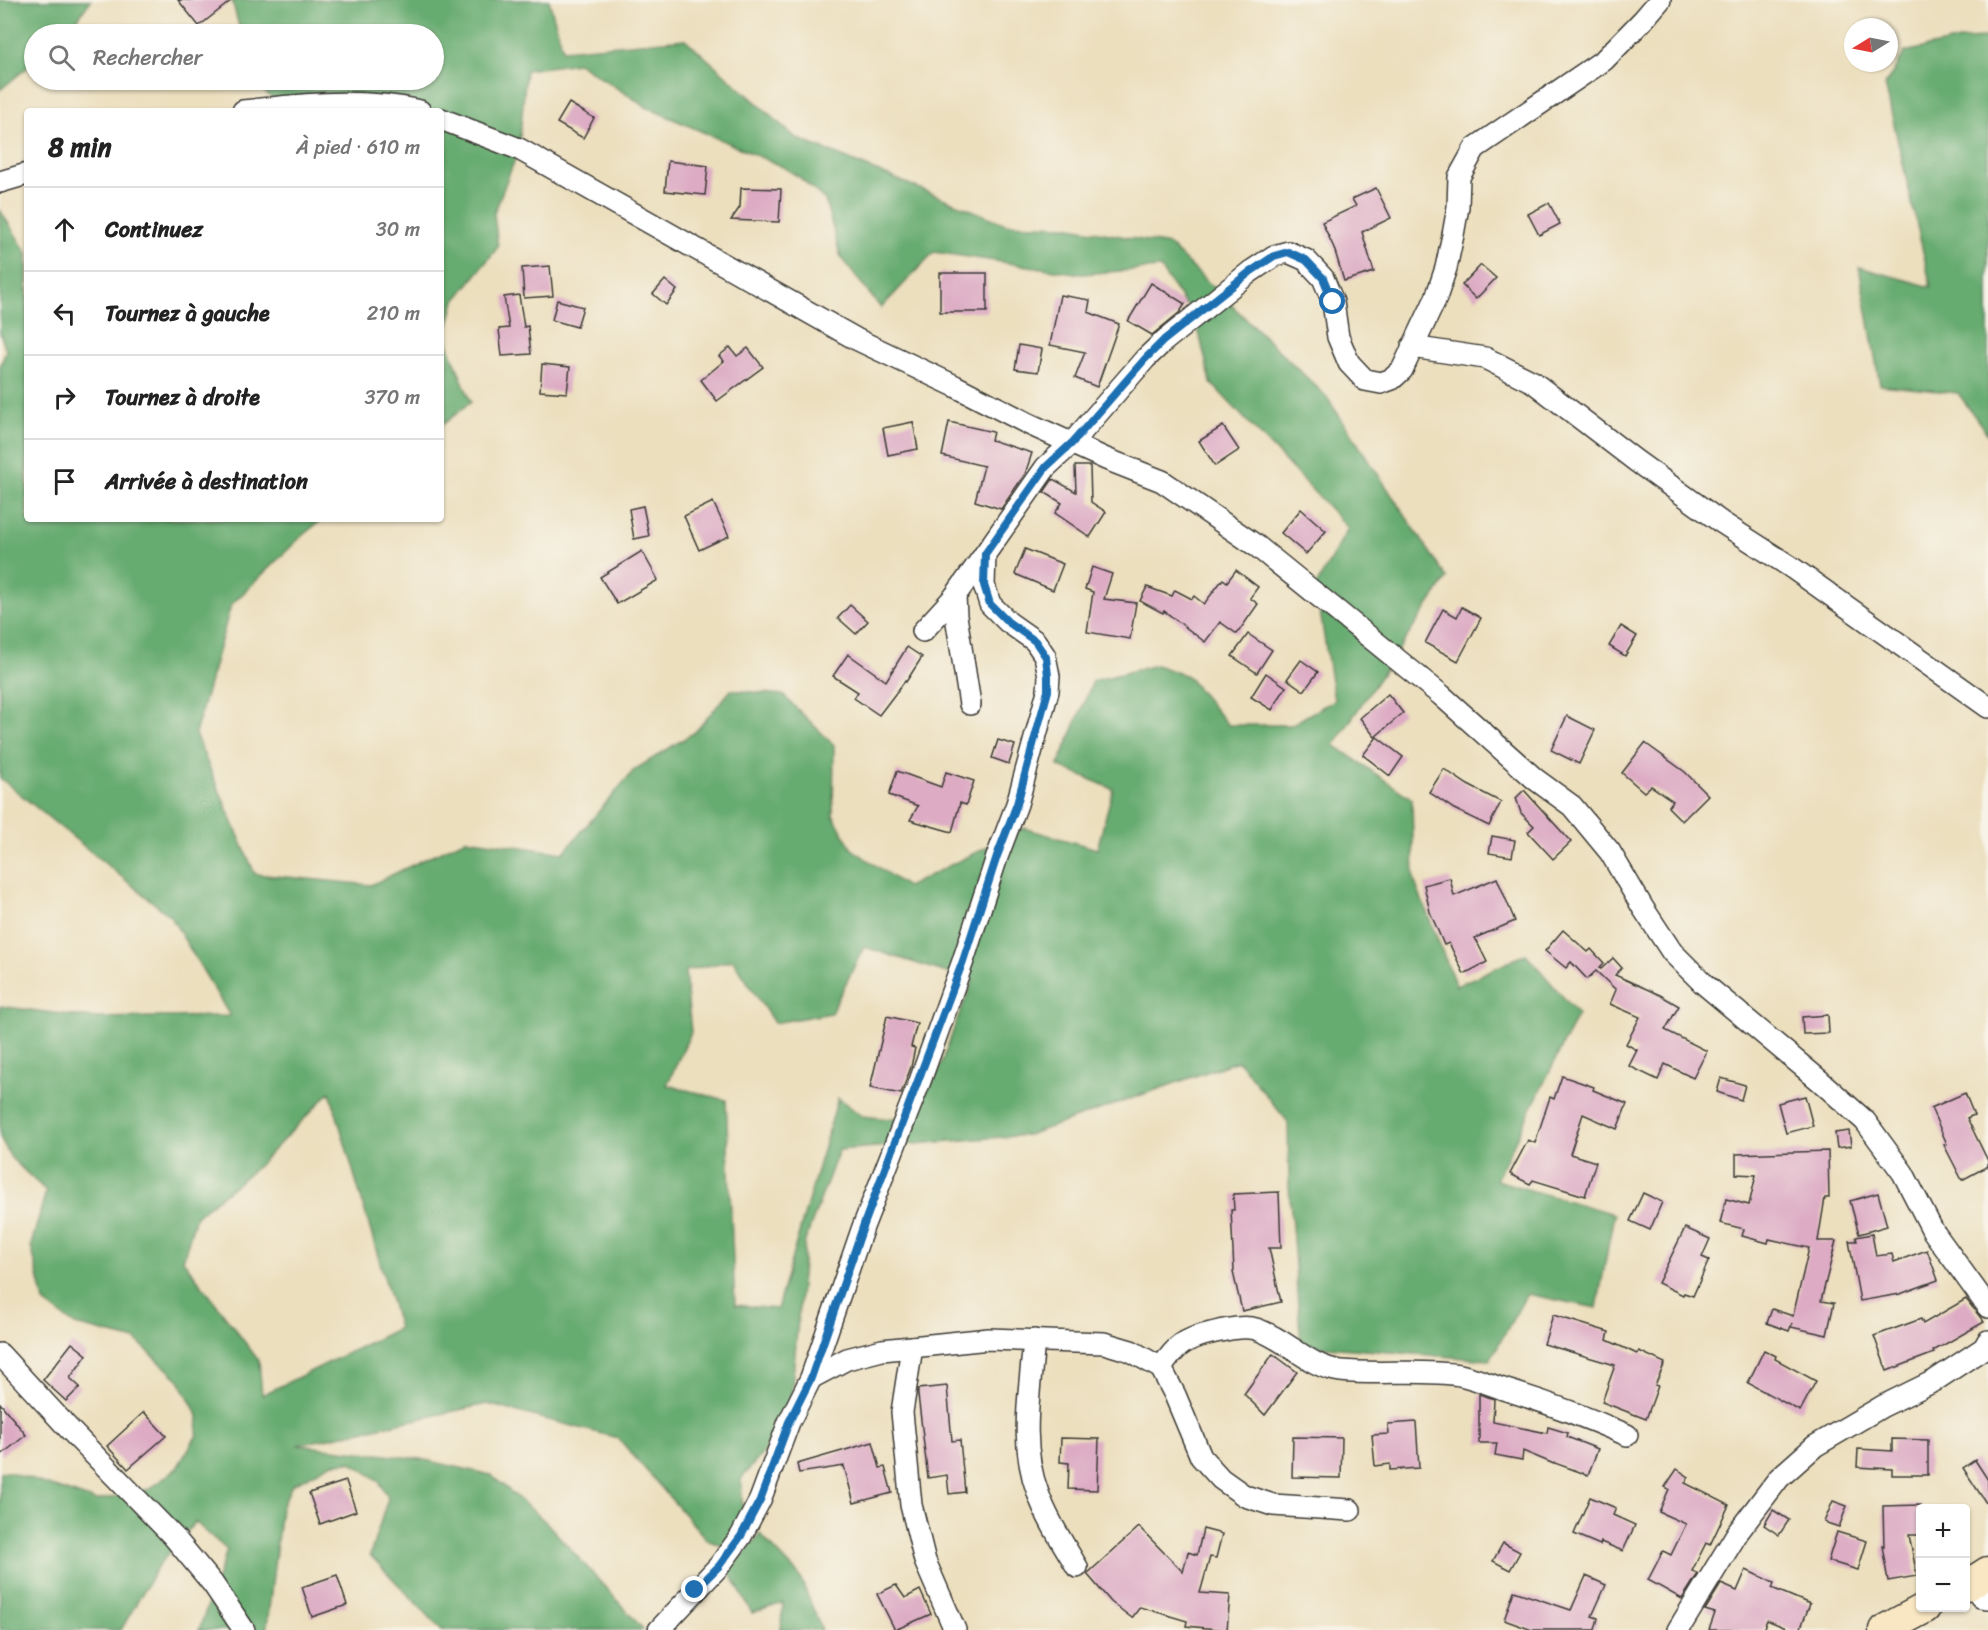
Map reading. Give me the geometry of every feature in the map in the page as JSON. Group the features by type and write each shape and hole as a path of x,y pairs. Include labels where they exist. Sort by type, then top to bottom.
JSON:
{"street":[{"path":"924,632 955,596 1046,467 1072,443 1164,340 1250,272 1274,256 1288,252 1306,260 1323,278 1333,302 1338,337 1349,363 1365,380 1381,383 1392,379 1402,370 1436,298 1446,268 1458,207 1459,177 1475,148 1604,60 1660,0"},
{"path":"269,108 303,104 393,105 406,108"},
{"path":"444,119 519,149 856,339 956,386 1029,424 1162,481 1258,546 1441,695 1535,779 1572,806 1610,852 1672,952 1704,984 1865,1121 1903,1173 1933,1231 1988,1307"},
{"path":"0,182 24,175"},
{"path":"1412,347 1485,358 1533,382 1636,461 1721,522 1791,567 1988,707"},
{"path":"659,1630 719,1566 741,1536 760,1500 789,1422 811,1378 863,1227 963,961 997,856 1017,804 1048,691 1046,657 1035,641 1008,622 990,604 984,585 985,554"},
{"path":"955,596 970,704"},
{"path":"1161,1368 1172,1353 1191,1337 1225,1330 1254,1328 1322,1367 1341,1371 1414,1372 1460,1376 1573,1412 1627,1435"},
{"path":"811,1378 847,1359 882,1350 989,1339 1104,1343 1131,1351 1161,1368 1201,1457 1221,1479 1245,1496 1273,1504 1350,1510"},
{"path":"1034,1340 1026,1423 1028,1452 1037,1492 1077,1567"},
{"path":"1678,1630 1738,1532 1779,1478 1815,1446 1883,1406 1934,1381 1984,1348 1988,1341"},
{"path":"912,1347 902,1412 911,1505 925,1561 956,1630"},
{"path":"0,1354 173,1536 213,1584 244,1630"},
{"path":"1884,1630 1918,1612"}],"green space":[{"path":"0,0 91,0 74,24 24,24 24,70 0,90"},
{"path":"232,0 549,0 563,50 685,39 796,138 1006,224 1066,226 1169,245 1326,396 1447,578 1334,745 1412,799 1414,880 1456,986 1526,954 1578,1014 1496,1180 1614,1214 1597,1308 1527,1294 1490,1360 1301,1345 1289,1186 1288,1122 1238,1061 1028,1135 839,1150 805,1241 789,1422 741,1479 743,1510 725,1547 707,1540 618,1438 487,1404 297,1445 421,1459 491,1475 546,1522 644,1630 442,1630 370,1555 388,1498 379,1481 351,1462 333,1463 292,1485 281,1508 265,1630 199,1630 227,1550 195,1522 158,1566 121,1630 0,1630 0,1472 9,1472 96,1501 149,1489 177,1468 197,1435 198,1416 179,1380 136,1340 75,1325 44,1302 31,1245 46,1191 11,1158 0,1137 0,1006 92,1018 230,1016 171,917 0,778 0,367 6,351 0,333 0,210 24,248 24,522 319,522 231,605 195,734 255,874 371,885 466,839 563,853 634,770 695,732 731,690 783,695 834,745 833,815 852,849 907,887 1024,828 1097,849 1113,789 1058,766 1093,681 1156,665 1187,676 1228,725 1291,725 1334,700 1316,586 1348,528 1211,383 1194,312 1185,304 1160,268 1082,274 934,252 881,308 841,258 825,200 799,177 783,167 648,108 578,63 526,70 519,149 494,213 498,247 455,301 445,337 471,402 444,424 444,108 285,108 262,90 444,90 444,24 238,24","holes":["864,947 973,981 938,1073 913,1115 890,1119 862,1116 838,1098 777,1309 735,1305 726,1100 667,1085 691,1032 685,971 733,960 774,1023 831,1013","330,1092 399,1328 262,1395 259,1361 183,1260 196,1216 255,1169"]},
{"path":"1988,38 1988,435 1958,393 1880,385 1859,267 1931,287 1885,85 1893,72 1898,72 1898,64 1905,52 1964,39"},
{"path":"760,1534 799,1575 822,1630 781,1630 783,1603 752,1613 729,1571"}],"building":[{"path":"178,0 232,0 202,24 197,24"},
{"path":"569,103 594,118 583,138 557,123"},
{"path":"668,161 708,166 705,195 665,191"},
{"path":"741,188 781,189 779,222 731,220 740,207"},
{"path":"1376,188 1391,218 1362,232 1374,272 1344,281 1334,248 1322,222 1356,206 1352,199"},
{"path":"1549,203 1560,224 1539,235 1528,214"},
{"path":"1481,265 1496,278 1476,299 1462,285"},
{"path":"550,266 553,296 524,298 522,268"},
{"path":"940,273 987,273 987,312 940,312"},
{"path":"665,280 677,290 666,305 653,294"},
{"path":"1151,283 1185,304 1180,312 1152,335 1128,321"},
{"path":"519,295 524,327 528,326 531,354 502,356 499,329 509,328 504,297"},
{"path":"1060,295 1090,300 1088,312 1119,324 1097,387 1075,378 1085,352 1050,345"},
{"path":"557,300 583,307 577,327 552,320"},
{"path":"1019,345 1042,349 1038,372 1015,369"},
{"path":"730,347 737,356 748,348 763,367 717,401 701,380 724,361 719,356"},
{"path":"542,364 570,367 567,393 540,391"},
{"path":"913,422 918,449 888,455 883,428"},
{"path":"949,422 993,432 991,440 1032,453 1025,474 1001,509 975,501 984,466 942,456"},
{"path":"1223,426 1239,450 1215,466 1199,441"},
{"path":"1075,466 1090,466 1091,502 1106,512 1090,537 1055,513 1062,503 1044,492 1053,479 1076,492"},
{"path":"713,502 729,536 699,550 684,516"},
{"path":"643,506 649,536 634,539 629,509"},
{"path":"1301,509 1326,531 1306,554 1281,533"},
{"path":"1025,549 1063,564 1053,590 1015,574"},
{"path":"642,551 658,580 617,604 600,577"},
{"path":"1092,567 1112,574 1104,599 1136,603 1130,639 1087,632 1093,592 1085,589"},
{"path":"1236,570 1258,587 1250,598 1258,604 1237,634 1220,622 1205,642 1164,611 1163,613 1140,601 1147,587 1172,596 1175,590 1192,599 1194,596 1204,604 1223,579 1227,582"},
{"path":"850,605 868,621 856,634 838,618"},
{"path":"1462,607 1481,618 1458,661 1425,643 1443,609 1457,617"},
{"path":"1621,626 1637,636 1625,656 1609,646"},
{"path":"1248,634 1272,650 1257,673 1232,656"},
{"path":"907,647 922,657 906,682 879,715 854,698 858,692 833,676 848,654 886,681"},
{"path":"1301,660 1318,672 1304,691 1287,679"},
{"path":"1266,673 1286,687 1272,710 1251,697"},
{"path":"1388,694 1403,713 1375,737 1360,718"},
{"path":"1567,716 1595,730 1579,764 1551,750"},
{"path":"1377,737 1403,757 1390,776 1363,755"},
{"path":"998,740 1015,745 1009,764 992,758"},
{"path":"1645,743 1685,772 1708,795 1682,821 1668,807 1673,801 1651,786 1644,792 1622,773"},
{"path":"1444,769 1468,785 1501,802 1489,826 1454,809 1429,792"},
{"path":"897,771 941,787 946,772 974,781 966,805 960,803 952,832 910,820 918,806 889,795"},
{"path":"1524,790 1571,842 1553,859 1528,832 1534,826 1521,813 1516,798"},
{"path":"1492,836 1515,840 1512,857 1489,853"},
{"path":"1450,878 1454,896 1497,878 1515,921 1475,938 1487,962 1464,974 1449,943 1444,945 1430,912 1424,885"},
{"path":"1563,930 1588,952 1591,949 1604,963 1599,968 1601,969 1613,958 1622,968 1615,975 1679,1006 1665,1030 1707,1051 1693,1078 1665,1064 1658,1080 1629,1066 1637,1050 1626,1044 1640,1017 1610,1004 1616,990 1596,971 1587,979 1571,962 1566,968 1545,951"},
{"path":"1828,1015 1829,1033 1803,1034 1802,1017"},
{"path":"887,1016 917,1023 911,1047 915,1048 911,1067 901,1094 870,1088"},
{"path":"1562,1076 1594,1087 1593,1090 1627,1104 1617,1129 1583,1114 1570,1154 1596,1162 1585,1196 1533,1180 1530,1184 1510,1174 1528,1140 1535,1143 1550,1097 1554,1099"},
{"path":"1721,1078 1745,1085 1741,1100 1717,1092"},
{"path":"1965,1093 1974,1115 1967,1118 1988,1161 1988,1166 1962,1180 1944,1145 1947,1144 1931,1108"},
{"path":"1805,1096 1813,1126 1786,1133 1778,1103"},
{"path":"1849,1131 1851,1146 1837,1148 1835,1133"},
{"path":"1828,1151 1829,1198 1825,1198 1818,1241 1836,1241 1821,1301 1834,1303 1827,1335 1791,1327 1792,1323 1789,1331 1767,1323 1772,1309 1793,1316 1809,1248 1769,1239 1768,1243 1742,1236 1744,1229 1720,1223 1726,1199 1749,1205 1756,1175 1736,1174 1736,1154"},
{"path":"1279,1192 1281,1248 1269,1248 1281,1302 1242,1311 1233,1272 1231,1210 1234,1210 1233,1194"},
{"path":"1643,1193 1662,1202 1650,1230 1630,1221"},
{"path":"1878,1193 1887,1226 1859,1234 1850,1201"},
{"path":"1685,1228 1710,1239 1702,1257 1709,1260 1693,1296 1684,1293 1683,1295 1658,1283"},
{"path":"1872,1234 1876,1256 1892,1254 1894,1262 1927,1250 1938,1280 1900,1294 1860,1301 1849,1241 1857,1241 1856,1237"},
{"path":"1966,1299 1984,1322 1933,1351 1934,1353 1887,1371 1874,1336 1921,1319 1923,1324"},
{"path":"1553,1315 1609,1332 1607,1340 1637,1354 1639,1351 1665,1363 1655,1385 1658,1386 1646,1419 1602,1402 1615,1365 1544,1344"},
{"path":"72,1343 87,1355 70,1378 80,1387 66,1401 43,1380"},
{"path":"1764,1350 1776,1356 1775,1359 1816,1381 1800,1411 1748,1383"},
{"path":"1273,1354 1297,1372 1265,1415 1244,1394"},
{"path":"947,1386 952,1441 960,1440 965,1492 949,1494 947,1475 928,1478 918,1395 918,1389"},
{"path":"1479,1394 1494,1399 1493,1422 1547,1433 1548,1427 1568,1433 1567,1437 1598,1449 1588,1475 1523,1451 1522,1460 1495,1455 1497,1443 1479,1443"},
{"path":"0,1403 26,1435 0,1456"},
{"path":"144,1412 166,1436 128,1469 107,1446"},
{"path":"1416,1422 1419,1468 1390,1470 1390,1464 1375,1466 1372,1435 1389,1434 1388,1424"},
{"path":"1293,1437 1342,1438 1341,1478 1292,1477"},
{"path":"1061,1438 1099,1439 1097,1490 1068,1489 1069,1463 1060,1462"},
{"path":"1892,1439 1928,1440 1928,1475 1892,1475 1892,1469 1857,1467 1858,1449 1892,1451"},
{"path":"873,1442 880,1468 885,1467 892,1493 854,1503 844,1466 799,1473 797,1464"},
{"path":"1975,1460 1988,1480 1988,1506 1963,1468"},
{"path":"1677,1469 1689,1477 1685,1483 1729,1505 1710,1545 1706,1543 1692,1571 1698,1574 1682,1599 1648,1580 1663,1551 1671,1555 1686,1524 1659,1512 1669,1489 1665,1487"},
{"path":"346,1481 356,1511 320,1524 309,1493"},
{"path":"1590,1497 1616,1508 1613,1515 1635,1525 1623,1551 1601,1542 1600,1545 1574,1534"},
{"path":"1833,1501 1847,1506 1839,1527 1824,1522"},
{"path":"1916,1505 1916,1535 1909,1535 1916,1576 1888,1581 1882,1546 1884,1547 1883,1506"},
{"path":"1773,1510 1789,1520 1779,1535 1764,1525"},
{"path":"1139,1527 1183,1572 1188,1552 1197,1555 1203,1529 1222,1534 1216,1558 1210,1557 1200,1593 1230,1595 1227,1630 1186,1626 1187,1621 1140,1607 1132,1618 1111,1602 1087,1574"},
{"path":"1837,1532 1867,1541 1858,1570 1828,1561"},
{"path":"1503,1543 1520,1552 1510,1570 1493,1561"},
{"path":"1746,1570 1774,1583 1772,1588 1810,1604 1800,1630 1791,1630 1767,1620 1763,1630 1709,1630 1715,1613 1705,1610 1721,1584 1737,1591"},
{"path":"337,1575 347,1605 312,1617 302,1587"},
{"path":"1586,1576 1606,1585 1592,1616 1598,1618 1595,1630 1532,1630 1504,1620 1514,1591 1571,1610"},
{"path":"896,1585 905,1598 920,1590 931,1614 895,1630 877,1594"}],"route":[{"path":"695,1590 719,1566 741,1536 760,1500 789,1422 811,1378 863,1227 920,1081 1017,804 1048,691 1046,657 1035,641 1008,622 990,604 984,585 985,554 1046,467 1072,443 1145,359 1164,340 1250,272 1274,256 1288,252 1306,260 1323,278 1333,302"}]}
